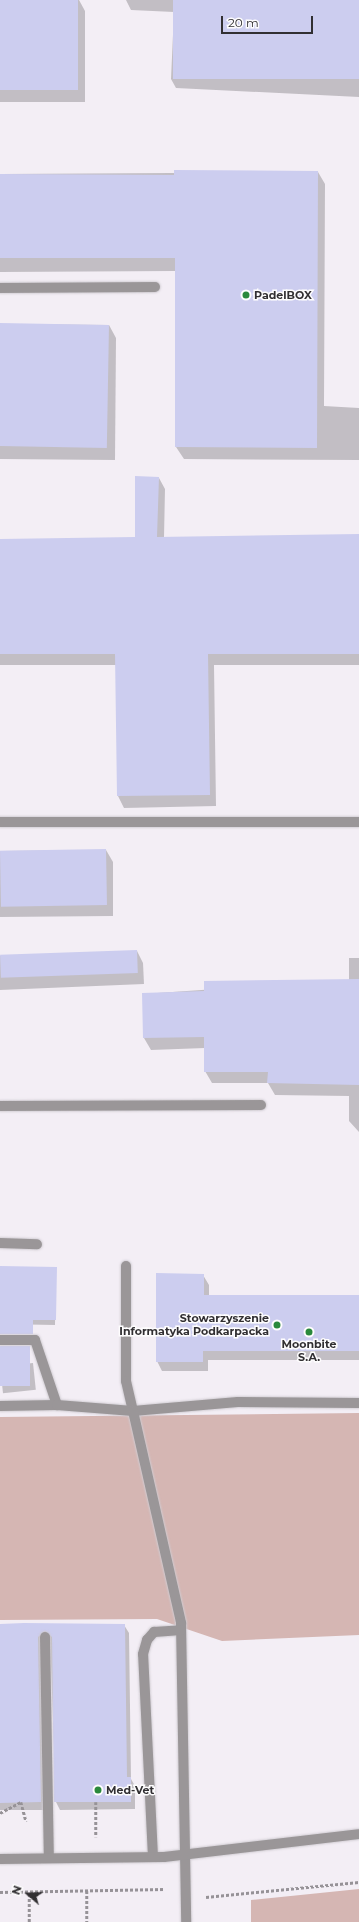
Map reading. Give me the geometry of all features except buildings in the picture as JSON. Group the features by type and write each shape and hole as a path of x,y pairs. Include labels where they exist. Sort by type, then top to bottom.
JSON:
{"street":[{"path":"0,288 155,287"},
{"path":"0,822 359,822"},
{"path":"0,1106 261,1105"},
{"path":"0,1243 37,1244"},
{"path":"126,1266 126,1381 181,1630 187,1854 186,1922"},
{"path":"0,1340 35,1340 57,1405"},
{"path":"0,1406 57,1405 133,1411 238,1402 359,1403"},
{"path":"153,1857 143,1654 154,1632 181,1630"},
{"path":"45,1637 49,1858"},
{"path":"0,1859 153,1857 359,1834"}],"path":[{"path":"0,1813 21,1802 26,1823"},
{"path":"96,1802 96,1858"},
{"path":"204,1904 204,1897 359,1882"},
{"path":"0,1892 186,1889"},
{"path":"87,1891 87,1922"},
{"path":"29,1892 29,1922"}],"shaded area":[{"path":"359,1413 359,1635 222,1641 157,1619 0,1620 0,1417"},
{"path":"359,1889 359,1922 251,1922 251,1900"}],"place":[{"name":"PadelBOX","path":"246,295"},
{"name":"Stowarzyszenie Informatyka Podkarpacka","path":"277,1325"},
{"name":"Moonbite S.A.","path":"309,1332"},
{"name":"Med-Vet","path":"98,1790"}]}
